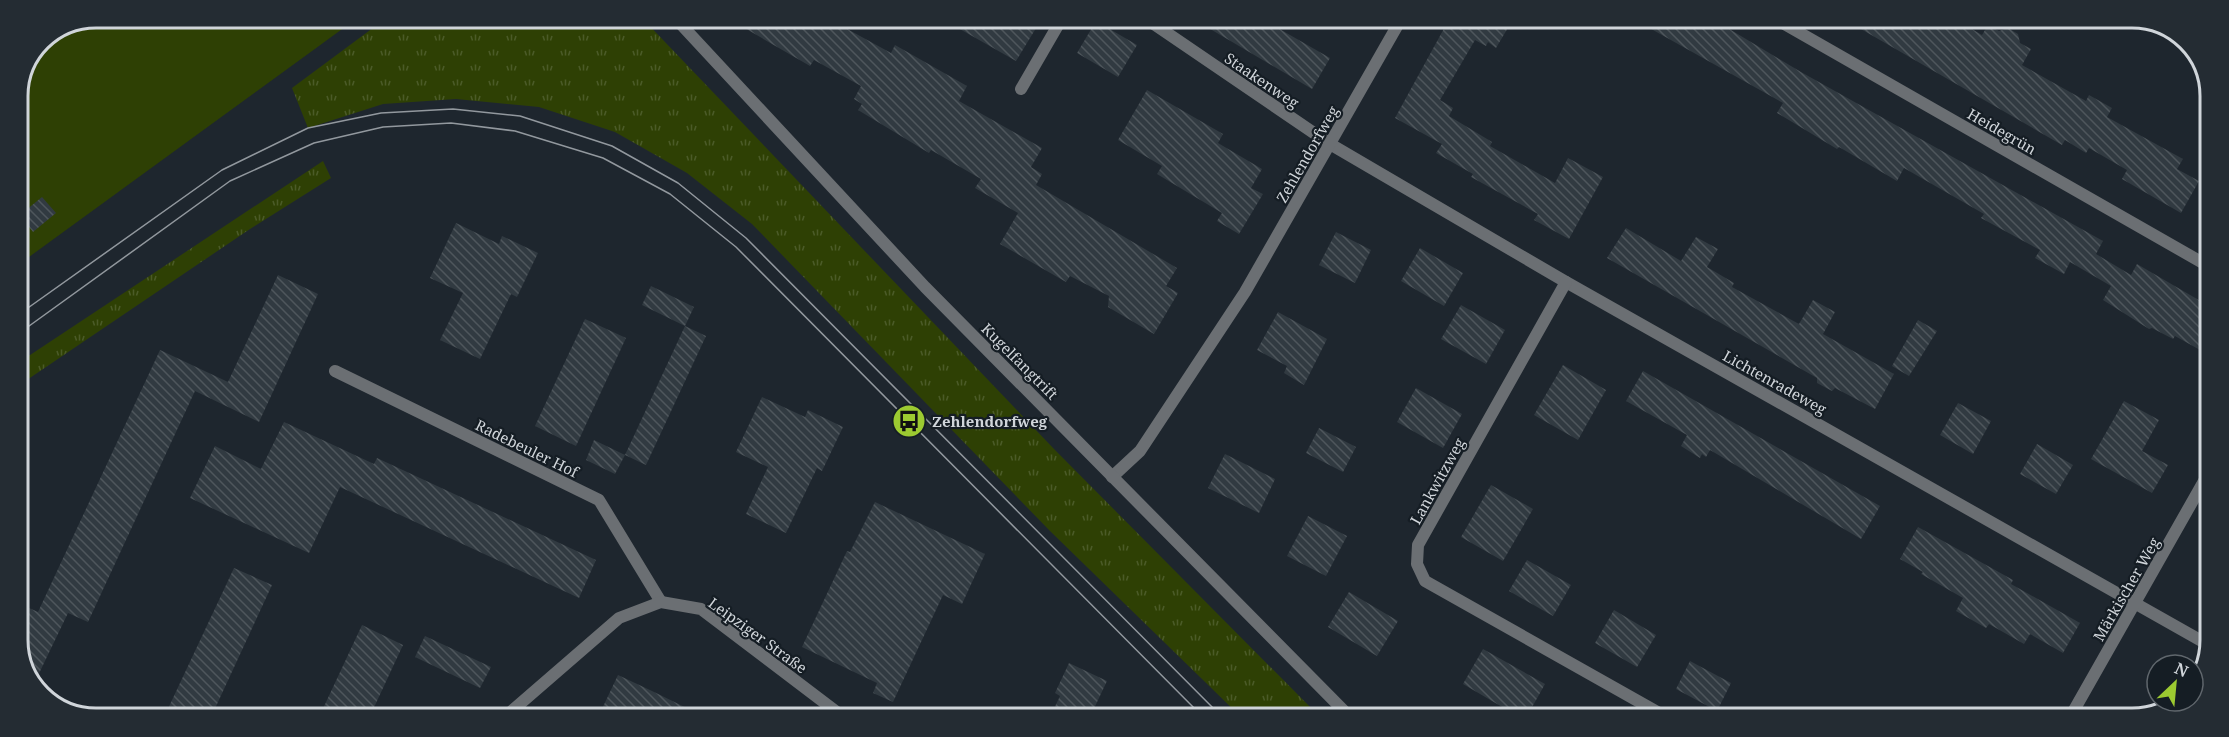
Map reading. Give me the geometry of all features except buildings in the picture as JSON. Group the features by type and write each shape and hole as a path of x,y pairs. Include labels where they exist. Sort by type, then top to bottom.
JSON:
{"street":[{"name":"Kugelfangtrift","path":"685,29 925,287 1341,708"},
{"path":"1021,89 1055,29"},
{"name":"Staakenweg","path":"1161,29 1330,144"},
{"name":"Zehlendorfweg","path":"1112,477 1140,451 1238,302 1395,29"},
{"name":"Heidegrün","path":"1793,29 2200,261"},
{"name":"Lichtenradeweg","path":"1330,144 1566,282 2200,640"},
{"name":"Lankwitzweg","path":"1566,282 1418,546 1417,564 1425,581 1650,708"},
{"name":"Radebeuler Hof","path":"335,371 599,500 661,602"},
{"name":"Märkischer Weg","path":"2075,708 2200,488"},
{"path":"515,708 619,618 661,602"},
{"name":"Leipziger Straße","path":"661,602 701,609 831,708"}],"green space":[{"path":"97,29 342,29 29,257 30,83 34,70 48,48 70,34"},
{"path":"372,29 653,29 1054,449 1311,708 1232,708 1050,531 752,224 687,173 615,132 539,107 456,99 383,104 308,128 292,88"},
{"path":"323,161 331,178 250,229 29,379 29,356"}],"tram line":[{"path":"29,307 222,170 308,128 381,113 453,109 520,116 612,146 678,183 746,238 1213,708"},
{"path":"29,326 230,181 314,143 383,127 451,123 515,131 603,158 670,194 736,247 1194,708"}],"place":[{"name":"Zehlendorfweg","path":"909,421"}]}
